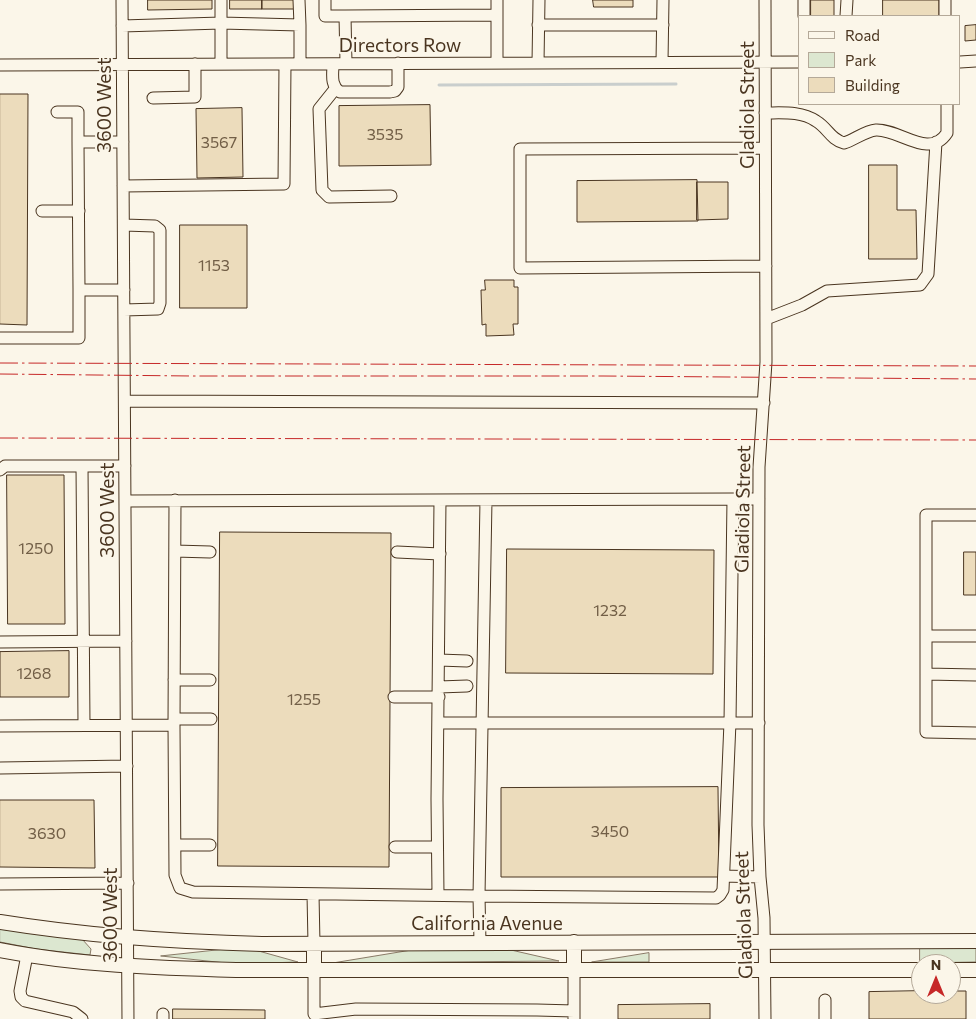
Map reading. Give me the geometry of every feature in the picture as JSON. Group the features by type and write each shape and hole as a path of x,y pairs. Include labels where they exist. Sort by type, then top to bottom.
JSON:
{"main road":[{"name":"California Avenue","path":"0,922 76,933 190,942 314,944 976,941"},
{"path":"574,942 574,971"},
{"path":"314,944 314,972"},
{"path":"0,950 27,955 128,966 314,972 911,970"},
{"path":"961,970 976,970"}],"street":[{"name":"3600 West","path":"122,0 128,1019"},
{"path":"221,0 222,64"},
{"path":"300,0 300,64"},
{"path":"325,0 325,16 497,15"},
{"path":"497,0 497,63"},
{"path":"538,0 538,63"},
{"path":"662,62 663,0"},
{"name":"Gladiola Street","path":"765,0 766,319 764,403 759,467 758,825 764,918 765,1019"},
{"path":"804,0 804,15"},
{"path":"846,0 846,15"},
{"path":"945,0 945,15"},
{"path":"345,16 346,63"},
{"path":"122,26 221,23 300,25"},
{"path":"538,25 663,25"},
{"name":"Directors Row","path":"0,65 798,62"},
{"path":"961,62 976,62"},
{"path":"333,64 332,84 340,92 396,91 398,87 398,63"},
{"path":"153,98 195,97 195,64"},
{"path":"123,186 284,184 284,64"},
{"path":"335,89 319,109 322,190 329,197 391,196"},
{"path":"766,113 804,115 817,121 835,140 844,143 875,130 892,132 926,145 936,142 947,132 947,105"},
{"path":"0,338 79,338 78,112 57,112"},
{"path":"78,142 123,142"},
{"path":"766,319 802,305 827,291 920,285 928,274 936,142"},
{"path":"765,148 520,149 520,268 766,266"},
{"path":"42,211 79,211"},
{"path":"124,225 154,226 160,230 160,304 158,309 124,310"},
{"path":"79,290 124,290"},
{"path":"125,401 764,403"},
{"path":"0,470 4,466 125,466"},
{"path":"82,466 85,641 84,725"},
{"path":"175,500 175,875 180,888 193,892 716,898 720,896 723,890 724,876 730,722 733,499"},
{"path":"126,501 759,499"},
{"path":"438,895 440,500"},
{"path":"480,943 479,896 486,500"},
{"path":"976,515 926,515 926,732 976,733"},
{"path":"175,551 210,552"},
{"path":"397,552 440,554"},
{"path":"926,636 976,636"},
{"path":"0,642 126,640"},
{"path":"439,660 467,660"},
{"path":"926,674 976,675"},
{"path":"174,680 210,680"},
{"path":"394,697 439,692 467,686"},
{"path":"0,726 127,724 211,719"},
{"path":"438,723 759,723"},
{"path":"0,768 127,766"},
{"path":"175,846 210,846"},
{"path":"395,847 437,847"},
{"path":"724,876 760,877"},
{"path":"0,884 128,883"},
{"path":"313,894 314,944"},
{"path":"27,955 20,991 21,997 25,1001 73,1012 82,1019"},
{"path":"314,972 314,1017 356,1009 530,1010 574,1015 574,971"},
{"path":"824,1019 825,1000"}],"green space":[{"path":"0,929 82,939 91,949 90,955 36,949 0,942"},
{"path":"920,948 976,948 976,962 961,962 961,954 920,954"},
{"path":"226,949 255,950 298,962 235,964 161,956"},
{"path":"418,949 511,950 559,961 333,963"},
{"path":"649,953 649,962 592,962"}],"building":[{"path":"148,0 212,0 212,9 148,10"},
{"path":"230,0 262,0 262,9 230,9"},
{"path":"262,0 294,0 294,9 262,9"},
{"path":"593,0 633,0 633,7 594,7"},
{"path":"811,0 834,0 834,15 811,15"},
{"path":"883,0 939,0 939,15 883,15"},
{"path":"976,25 976,40 965,41 965,26"},
{"path":"0,94 28,94 27,325 0,324"},
{"path":"430,105 431,165 339,166 339,106"},
{"path":"242,108 243,177 197,178 196,109"},
{"path":"869,165 897,165 897,210 916,210 917,259 869,259"},
{"path":"697,180 698,221 577,222 577,181"},
{"path":"697,182 728,182 728,219 697,220"},
{"path":"180,225 247,225 247,308 180,308"},
{"path":"485,280 514,280 514,287 518,287 518,324 513,324 514,335 486,336 486,324 482,325 481,290 485,290"},
{"path":"7,475 64,475 65,624 8,624"},
{"path":"220,532 391,533 389,867 218,866"},
{"path":"507,549 714,550 713,674 506,673"},
{"path":"964,552 976,552 976,595 964,595"},
{"path":"69,651 69,697 0,697 0,652"},
{"path":"718,787 719,877 501,877 501,788"},
{"path":"0,800 94,800 95,868 0,867"},
{"path":"911,991 911,1004 961,1004 961,991 966,991 966,1019 869,1019 869,992"},
{"path":"710,1004 710,1019 618,1019 618,1005"},
{"path":"173,1009 265,1010 265,1019 173,1019"}],"waterway":[{"path":"439,85 676,84"}],"power":[{"path":"0,363 976,366"},
{"path":"0,374 976,379"},
{"path":"0,438 976,440"}]}
